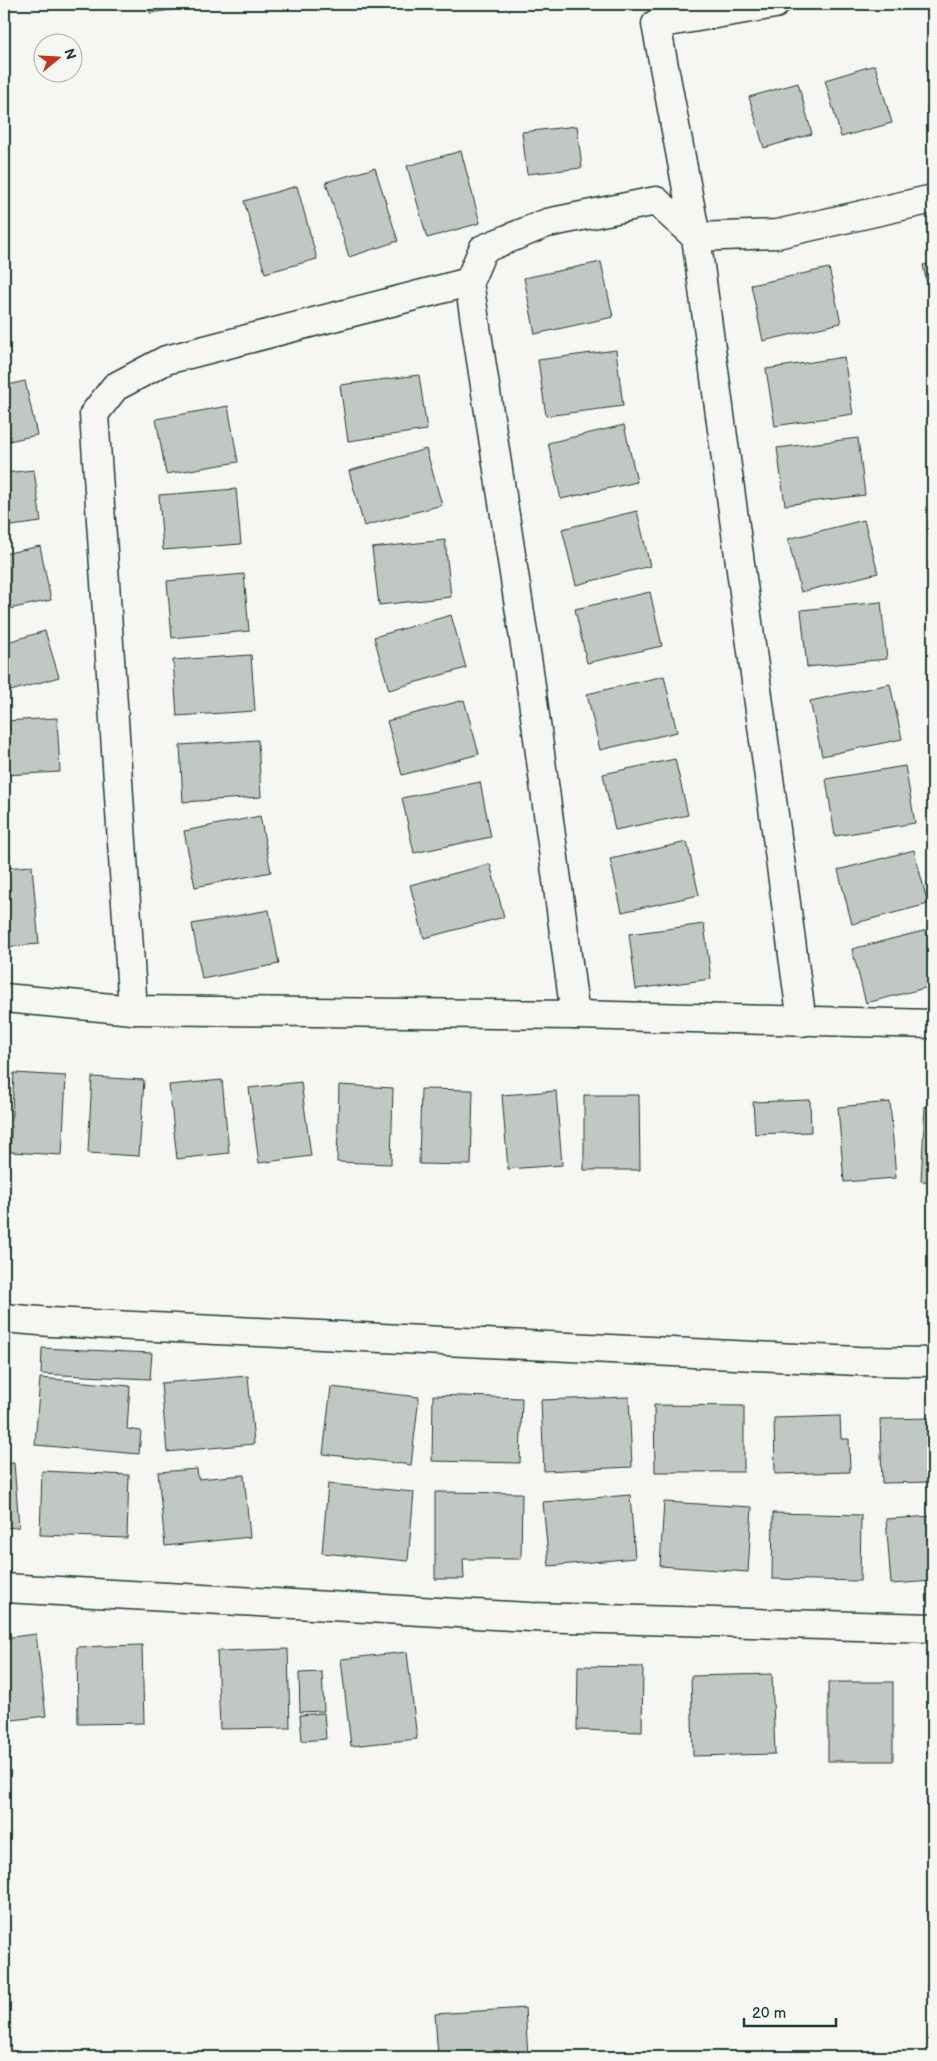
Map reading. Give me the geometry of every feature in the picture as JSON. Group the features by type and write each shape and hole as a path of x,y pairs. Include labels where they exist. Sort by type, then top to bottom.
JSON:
{"street":[{"path":"776,4 656,24 696,237 802,1022"},
{"path":"576,1015 529,671 469,282 483,249 547,223 656,201 696,237 777,234 933,199"},
{"path":"133,1010 94,414 115,387 166,360 469,282"},
{"path":"4,998 133,1010 576,1015 933,1024"},
{"path":"4,1318 788,1357 933,1362"},
{"path":"4,1588 530,1617 933,1628"}],"building":[{"path":"149,4 177,4 178,9 150,13"},
{"path":"875,65 892,123 841,137 825,80"},
{"path":"798,83 812,134 764,148 749,97"},
{"path":"577,126 582,168 527,174 522,132"},
{"path":"461,151 480,223 427,238 407,166"},
{"path":"375,168 398,241 349,257 326,182"},
{"path":"297,186 317,259 265,273 244,201"},
{"path":"601,262 613,317 535,334 524,278"},
{"path":"933,263 933,312 923,265"},
{"path":"829,268 841,323 763,341 751,285"},
{"path":"616,350 623,406 546,416 538,360"},
{"path":"844,357 853,414 775,426 766,369"},
{"path":"419,375 427,430 348,441 340,385"},
{"path":"25,381 37,435 4,442 4,386"},
{"path":"228,406 238,462 166,474 156,419"},
{"path":"624,425 637,482 561,499 548,443"},
{"path":"858,438 865,495 785,505 777,448"},
{"path":"426,449 442,505 364,526 349,471"},
{"path":"34,470 41,522 4,527 4,473"},
{"path":"236,489 241,544 163,550 159,495"},
{"path":"637,511 650,566 576,585 562,529"},
{"path":"864,520 878,573 801,592 788,539"},
{"path":"445,540 451,597 379,605 372,548"},
{"path":"40,546 51,600 4,610 4,554"},
{"path":"244,574 249,631 172,638 167,581"},
{"path":"650,592 662,646 587,663 575,609"},
{"path":"881,602 887,659 807,667 801,610"},
{"path":"451,615 466,668 389,690 374,637"},
{"path":"45,631 59,677 4,693 4,643"},
{"path":"251,655 255,711 177,716 173,660"},
{"path":"664,676 677,732 600,750 587,694"},
{"path":"890,684 902,739 822,756 810,701"},
{"path":"464,700 479,754 402,775 387,721"},
{"path":"57,718 60,772 4,775 4,721"},
{"path":"258,740 261,797 183,802 180,745"},
{"path":"675,759 688,815 615,830 603,774"},
{"path":"905,766 915,823 835,836 826,779"},
{"path":"480,782 491,837 414,853 402,798"},
{"path":"260,816 271,872 195,887 184,831"},
{"path":"687,842 699,895 622,912 610,859"},
{"path":"914,850 928,904 852,924 838,870"},
{"path":"490,864 504,917 424,938 410,885"},
{"path":"32,866 39,944 4,947 4,868"},
{"path":"269,910 279,964 202,979 192,924"},
{"path":"704,924 711,979 636,989 629,934"},
{"path":"927,930 933,954 933,986 866,1003 852,949"},
{"path":"14,1073 66,1076 62,1155 10,1152"},
{"path":"92,1077 144,1080 139,1156 88,1153"},
{"path":"222,1080 229,1153 177,1159 169,1085"},
{"path":"301,1082 311,1156 259,1163 249,1088"},
{"path":"339,1085 393,1088 391,1164 337,1162"},
{"path":"421,1089 473,1090 471,1165 419,1164"},
{"path":"556,1091 562,1165 508,1169 502,1095"},
{"path":"584,1095 639,1095 640,1170 584,1170"},
{"path":"810,1100 811,1132 755,1134 753,1102"},
{"path":"890,1102 896,1178 844,1182 838,1107"},
{"path":"925,1106 933,1107 933,1182 921,1181"},
{"path":"42,1348 152,1353 150,1379 41,1374"},
{"path":"248,1376 254,1444 167,1452 161,1383"},
{"path":"40,1378 130,1386 127,1429 141,1431 139,1454 35,1445"},
{"path":"4,1382 10,1417 4,1418"},
{"path":"331,1387 419,1397 411,1465 323,1454"},
{"path":"433,1395 522,1398 520,1463 432,1461"},
{"path":"629,1397 632,1467 544,1471 541,1400"},
{"path":"654,1405 744,1406 744,1472 655,1472"},
{"path":"840,1416 841,1439 849,1439 850,1472 775,1474 774,1418"},
{"path":"933,1418 933,1482 882,1483 880,1419"},
{"path":"14,1463 19,1527 4,1528 4,1464"},
{"path":"197,1469 198,1479 244,1475 250,1537 165,1546 158,1472"},
{"path":"42,1471 129,1475 127,1538 40,1535"},
{"path":"328,1484 414,1492 408,1561 322,1553"},
{"path":"435,1492 522,1493 521,1559 463,1559 464,1579 435,1579"},
{"path":"630,1495 635,1558 549,1566 543,1502"},
{"path":"664,1502 752,1507 748,1572 660,1566"},
{"path":"773,1513 861,1515 860,1581 772,1579"},
{"path":"933,1516 933,1581 891,1584 886,1519"},
{"path":"36,1634 46,1716 4,1721 4,1638"},
{"path":"142,1645 144,1723 78,1724 77,1647"},
{"path":"288,1649 290,1728 220,1729 217,1651"},
{"path":"407,1652 417,1739 351,1746 341,1659"},
{"path":"578,1666 643,1667 642,1732 577,1730"},
{"path":"322,1672 324,1711 300,1712 299,1673"},
{"path":"772,1674 775,1754 693,1756 691,1676"},
{"path":"828,1682 893,1682 893,1761 828,1761"},
{"path":"324,1713 326,1739 302,1741 300,1715"},
{"path":"525,2008 528,2057 438,2057 435,2014"}]}
